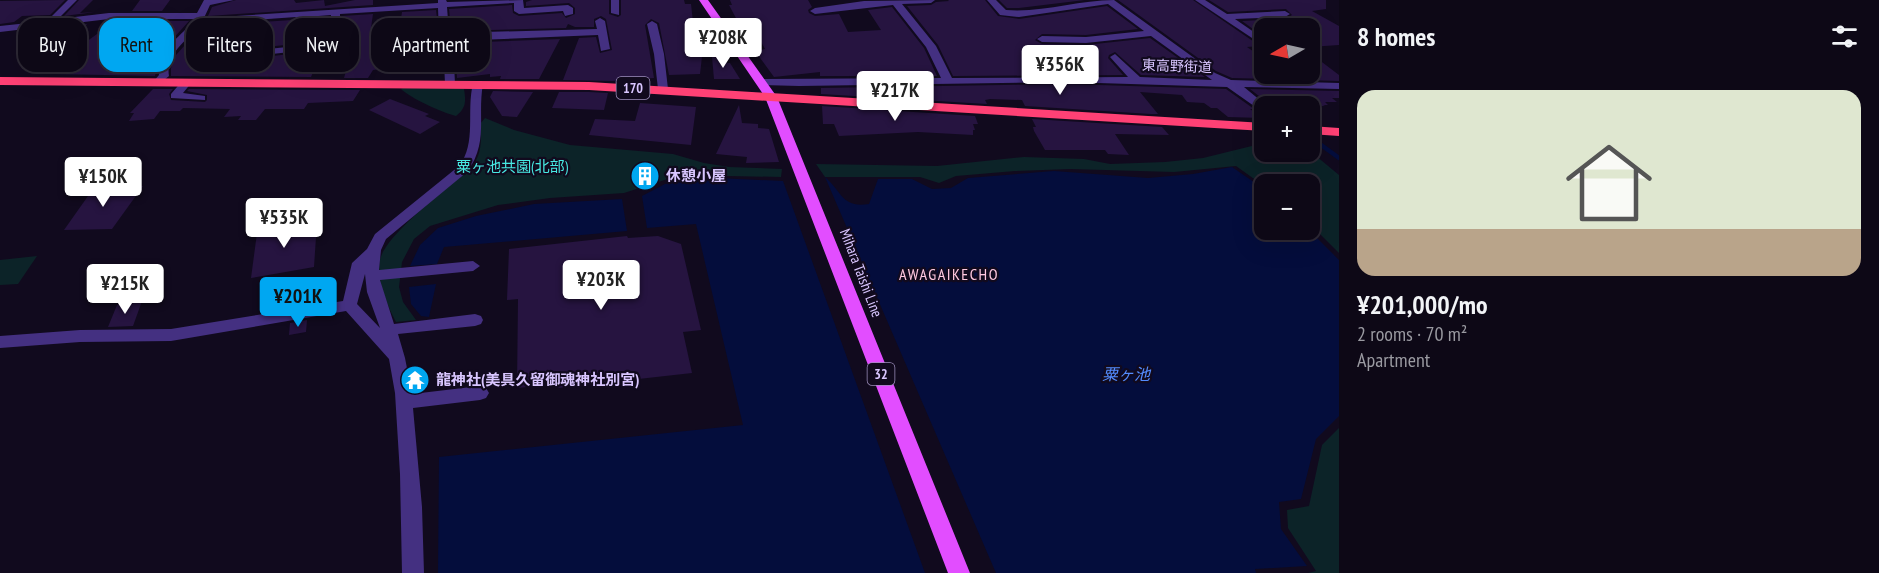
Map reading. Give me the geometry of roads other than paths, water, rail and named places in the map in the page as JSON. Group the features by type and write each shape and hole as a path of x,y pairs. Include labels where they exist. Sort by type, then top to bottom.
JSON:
{"highway":[{"name":"170","path":"0,81 478,84 663,89 733,93 771,98 1254,126"},
{"path":"1320,131 1339,132"}],"main road":[{"name":"Mihara Taishi Line","path":"704,0 771,98 804,176 959,573"}],"street":[{"path":"54,18 73,0"},
{"path":"200,18 208,1 230,0"},
{"path":"234,18 336,13 378,4 518,0 519,10 568,8 565,33"},
{"path":"615,0 616,13"},
{"path":"815,11 895,1 931,0"},
{"path":"991,0 1003,13 1019,14 1109,1 1211,75 1230,85 1254,103"},
{"path":"1199,0 1254,36"},
{"path":"895,1 931,46 948,81"},
{"path":"442,3 443,18"},
{"path":"273,51 341,44 335,23 336,13"},
{"path":"1225,17 1286,14"},
{"path":"86,18 109,16 186,19"},
{"path":"652,24 659,54 663,89"},
{"path":"0,29 18,26"},
{"path":"490,34 529,30 565,33 601,26 605,49"},
{"path":"1042,39 1086,40 1154,33"},
{"path":"158,82 164,76 162,65 166,56 186,34"},
{"path":"1115,57 1137,80"},
{"path":"449,72 450,84"},
{"name":"東高野街道","path":"761,82 1183,80 1230,85 1333,86"},
{"path":"187,82 171,99 201,98"},
{"path":"413,573 410,401 396,356 395,329 377,297 372,276 373,252 374,245 380,237 470,161 476,135 478,84"},
{"path":"349,305 355,288 359,263 373,252"},
{"path":"372,276 473,266"},
{"path":"0,342 80,336 171,335 349,305"},
{"path":"349,305 396,356"},
{"path":"395,329 475,320"},
{"path":"410,401 480,393"}],"water":[{"name":"粟ヶ池","path":"1232,167 1254,182 1254,240 1319,240 1339,260 1339,416 1316,439 1301,499 1279,502 1281,529 1307,566 1255,569 1256,573 996,573 825,177 844,198 853,204 860,205 869,204 878,179 912,179 932,189 951,188 968,178 1054,171 1148,178 1193,174"},
{"path":"696,177 783,181 925,573 438,573 439,457 743,425 696,224 647,228 642,196 665,184"},
{"path":"622,199 627,231 444,247 437,264 410,266 420,245 438,228 476,216 534,204"},
{"path":"436,284 429,317 421,316 411,304 409,287"}],"waterway":[{"path":"1320,144 1339,158"}],"place":[{"name":"休憩小屋","path":"645,176"},
{"name":"龍神社(美具久留御魂神社別宮)","path":"415,380"}],"district":[{"name":"AWAGAIKECHO","path":"949,274"}],"park label":[{"name":"粟ヶ池共園(北部)","path":"512,167"}]}
